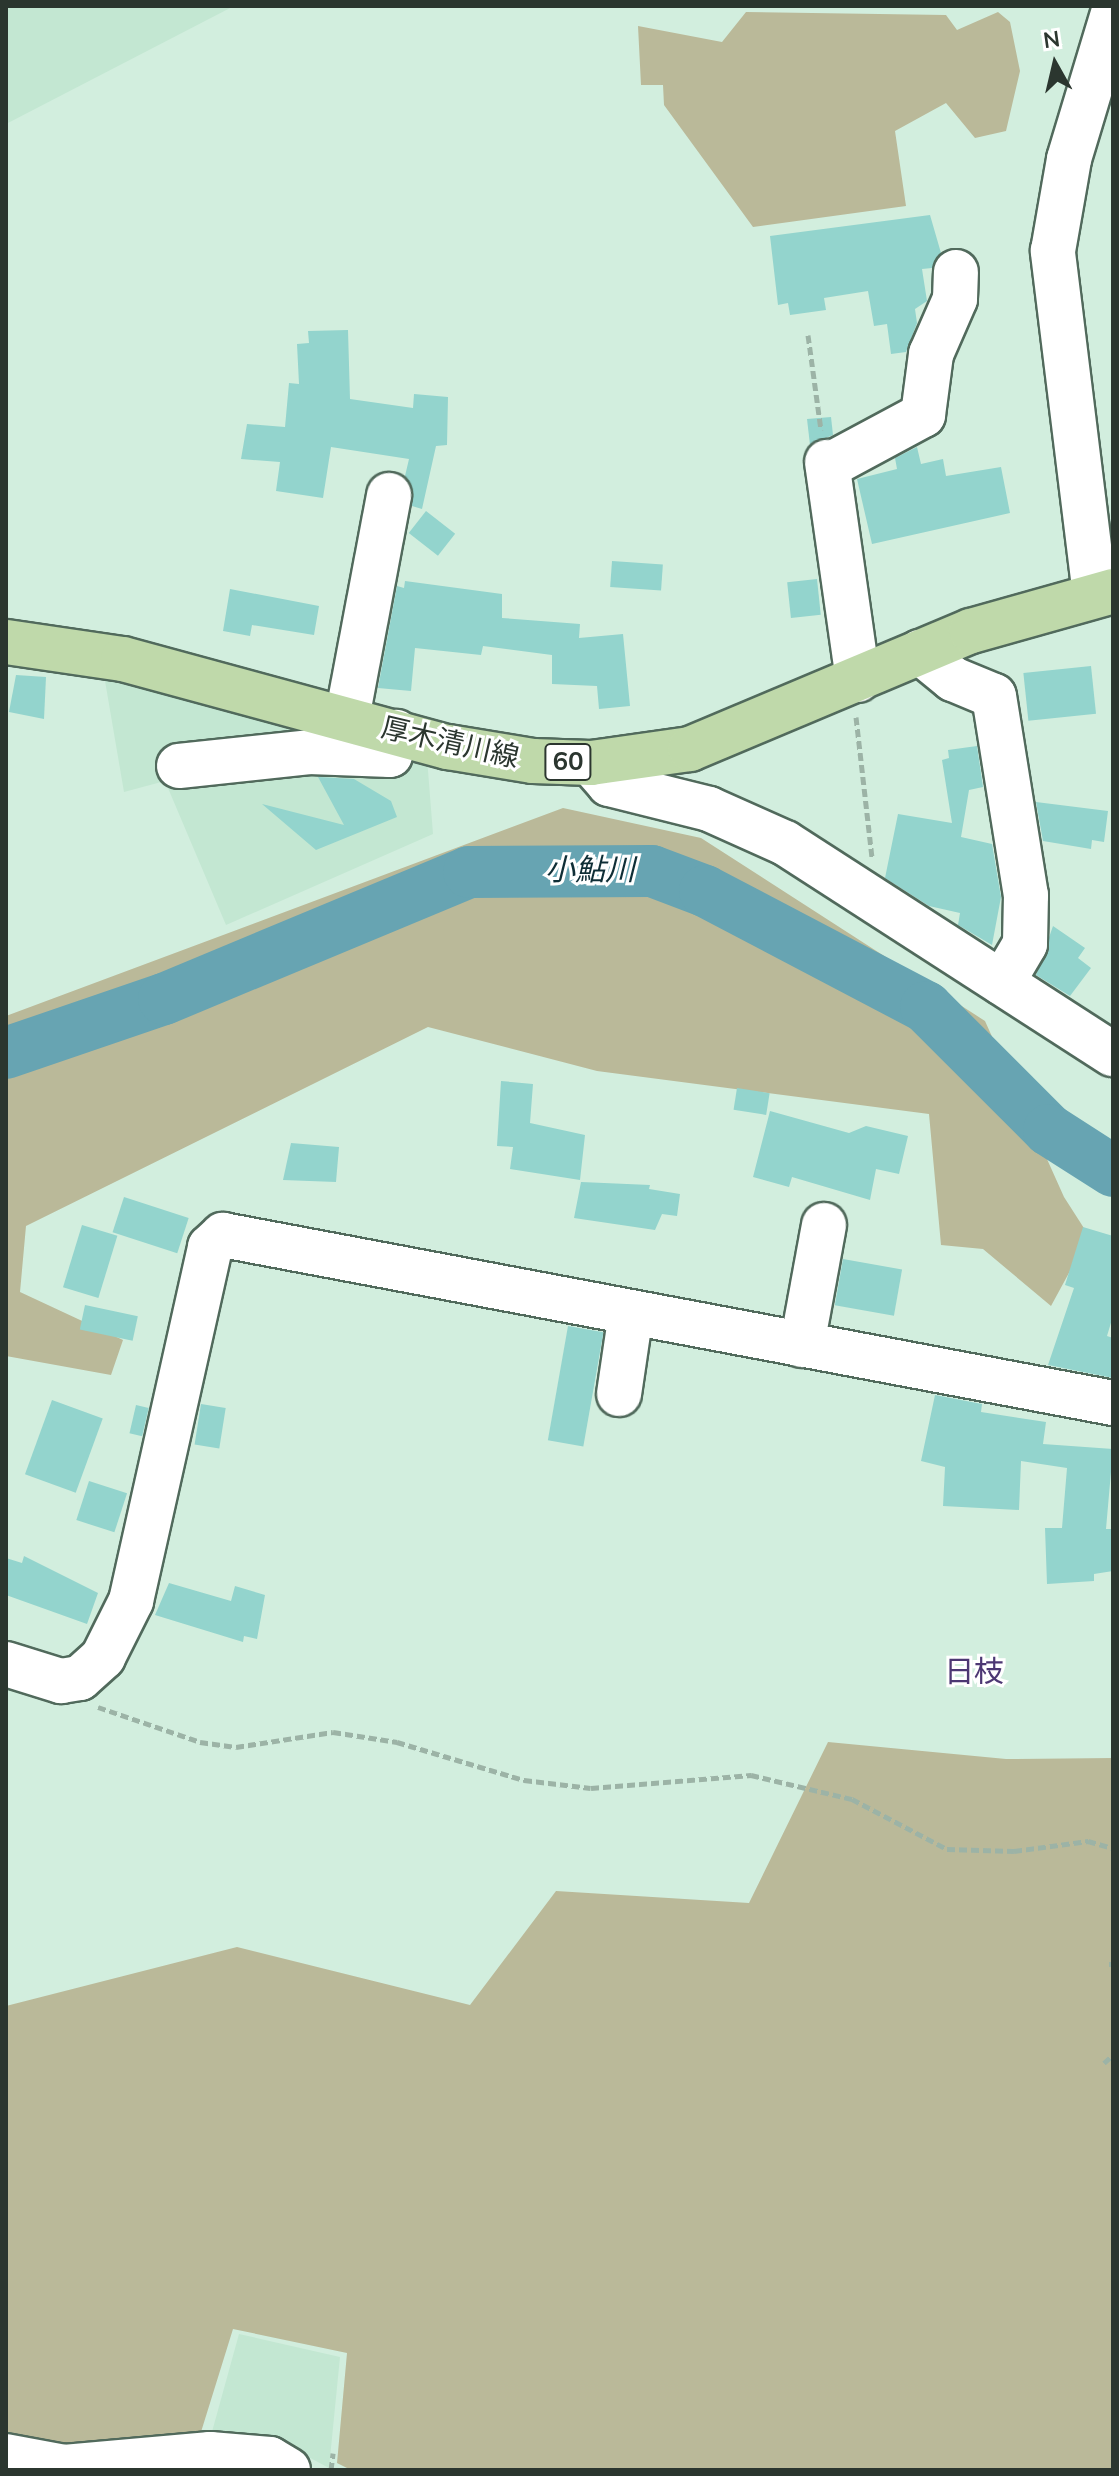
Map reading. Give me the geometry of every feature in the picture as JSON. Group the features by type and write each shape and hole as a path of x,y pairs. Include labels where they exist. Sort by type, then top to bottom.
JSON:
{"main road":[{"name":"厚木清川線","path":"6,642 123,659 396,732 519,759 591,763 690,749 920,652 1104,593"}],"street":[{"path":"1104,593 1053,251 1069,159 1113,13"},
{"path":"858,680 828,464 923,415 931,354 955,299 956,272"},
{"path":"347,718 389,495"},
{"path":"920,652 953,679 994,696 1026,895 1025,944 1002,983"},
{"path":"179,766 309,752 390,755 396,732"},
{"path":"591,763 609,784 709,809 785,843 1113,1054"},
{"path":"802,1345 824,1225"},
{"path":"6,1664 61,1681 80,1678 103,1657 131,1601 210,1247 223,1235 1113,1403"},
{"path":"619,1394 631,1313"},
{"path":"6,2456 64,2467 210,2454 270,2459 288,2470"}],"path":[{"path":"808,335 828,464"},
{"path":"859,739 870,838"},
{"path":"81,1701 200,1742 236,1747 333,1732 397,1742 524,1780 591,1788 751,1775 852,1799 947,1849 1014,1851 1088,1841 1113,1848"},
{"path":"1104,2063 1113,2055"},
{"path":"331,2470 333,2453"}],"shaded area":[{"path":"6,6 234,6 6,124"},
{"path":"746,12 946,15 957,30 998,12 1010,22 1020,71 1006,131 975,138 946,103 895,131 906,206 753,227 664,105 663,85 641,85 638,26 722,42"},
{"path":"104,675 427,758 433,834 226,925 165,781 124,792"},
{"path":"563,808 701,838 985,1021 1064,1197 1089,1236 1051,1306 983,1249 941,1245 929,1114 597,1071 428,1027 26,1226 20,1292 123,1340 111,1375 6,1356 6,1016"},
{"path":"828,1742 1006,1759 1113,1758 1113,2470 351,2470 337,2463 347,2353 233,2329 201,2432 48,2448 6,2432 6,2006 237,1947 470,2005 556,1891 749,1903"},
{"path":"239,2334 340,2357 329,2468 301,2453 210,2439"}],"building":[{"path":"930,215 941,253 932,268 922,269 927,301 915,309 917,323 906,352 891,354 887,324 874,326 868,291 824,298 826,310 790,315 788,303 778,305 770,236"},
{"path":"348,330 350,399 413,408 414,394 448,397 447,445 436,446 422,509 412,506 405,476 409,459 331,447 323,498 276,491 280,462 241,459 247,424 285,427 289,383 299,384 297,344 309,343 308,331"},
{"path":"831,417 833,435 810,445 807,419"},
{"path":"917,447 921,464 943,459 946,476 1001,467 1010,513 872,544 857,479 897,469 895,458"},
{"path":"426,511 455,534 438,556 409,533"},
{"path":"612,561 663,565 661,590 610,587"},
{"path":"817,579 821,615 791,618 787,582"},
{"path":"405,581 502,594 502,618 580,624 579,638 623,634 630,706 599,709 597,686 552,684 552,655 483,646 481,655 415,648 411,691 378,688 397,586 404,588"},
{"path":"230,589 319,606 314,635 252,625 250,636 223,631"},
{"path":"1091,666 1096,714 1028,721 1023,673"},
{"path":"16,675 46,677 44,719 9,712"},
{"path":"977,746 983,787 969,790 961,837 992,844 1001,897 992,945 958,925 960,913 929,906 885,878 898,814 952,823 942,760 949,758 948,750"},
{"path":"318,777 354,779 391,801 397,817 316,850 262,804 344,825"},
{"path":"1036,802 1108,811 1104,842 1092,840 1091,849 1043,841"},
{"path":"1053,926 1085,948 1078,958 1091,968 1070,996 1036,975"},
{"path":"501,1081 533,1084 530,1123 585,1135 580,1180 510,1169 513,1147 497,1146"},
{"path":"737,1088 770,1093 766,1115 734,1110"},
{"path":"770,1111 849,1133 866,1126 908,1136 899,1174 876,1169 870,1200 792,1177 789,1187 753,1177"},
{"path":"291,1143 339,1147 336,1182 283,1180"},
{"path":"581,1182 650,1185 649,1189 680,1194 677,1216 662,1214 655,1230 574,1218"},
{"path":"124,1197 189,1218 177,1253 113,1232"},
{"path":"82,1225 117,1236 98,1298 63,1287"},
{"path":"1083,1227 1113,1236 1113,1316 1107,1336 1113,1338 1113,1378 1048,1365 1074,1288 1065,1285"},
{"path":"843,1259 902,1269 894,1316 835,1305"},
{"path":"85,1305 138,1316 133,1341 80,1329"},
{"path":"568,1326 603,1332 583,1446 548,1440"},
{"path":"935,1395 982,1404 981,1412 1046,1422 1043,1444 1113,1449 1106,1529 1113,1529 1113,1571 1094,1574 1094,1581 1047,1584 1045,1528 1062,1528 1067,1468 1021,1461 1019,1510 943,1506 945,1467 921,1461"},
{"path":"52,1400 103,1418 76,1493 25,1474"},
{"path":"201,1404 226,1408 219,1448 195,1444"},
{"path":"136,1405 149,1408 142,1436 129,1433"},
{"path":"89,1481 127,1493 114,1532 76,1520"},
{"path":"24,1556 98,1593 87,1624 6,1595 6,1558 22,1563"},
{"path":"169,1583 231,1601 235,1586 265,1595 257,1639 244,1636 243,1642 155,1615"}],"waterway":[{"name":"小鮎川","path":"6,1053 164,999 469,872 652,871 705,891 926,1007 1049,1130 1113,1171"}],"district":[{"name":"日枝","path":"974,1673"}]}
